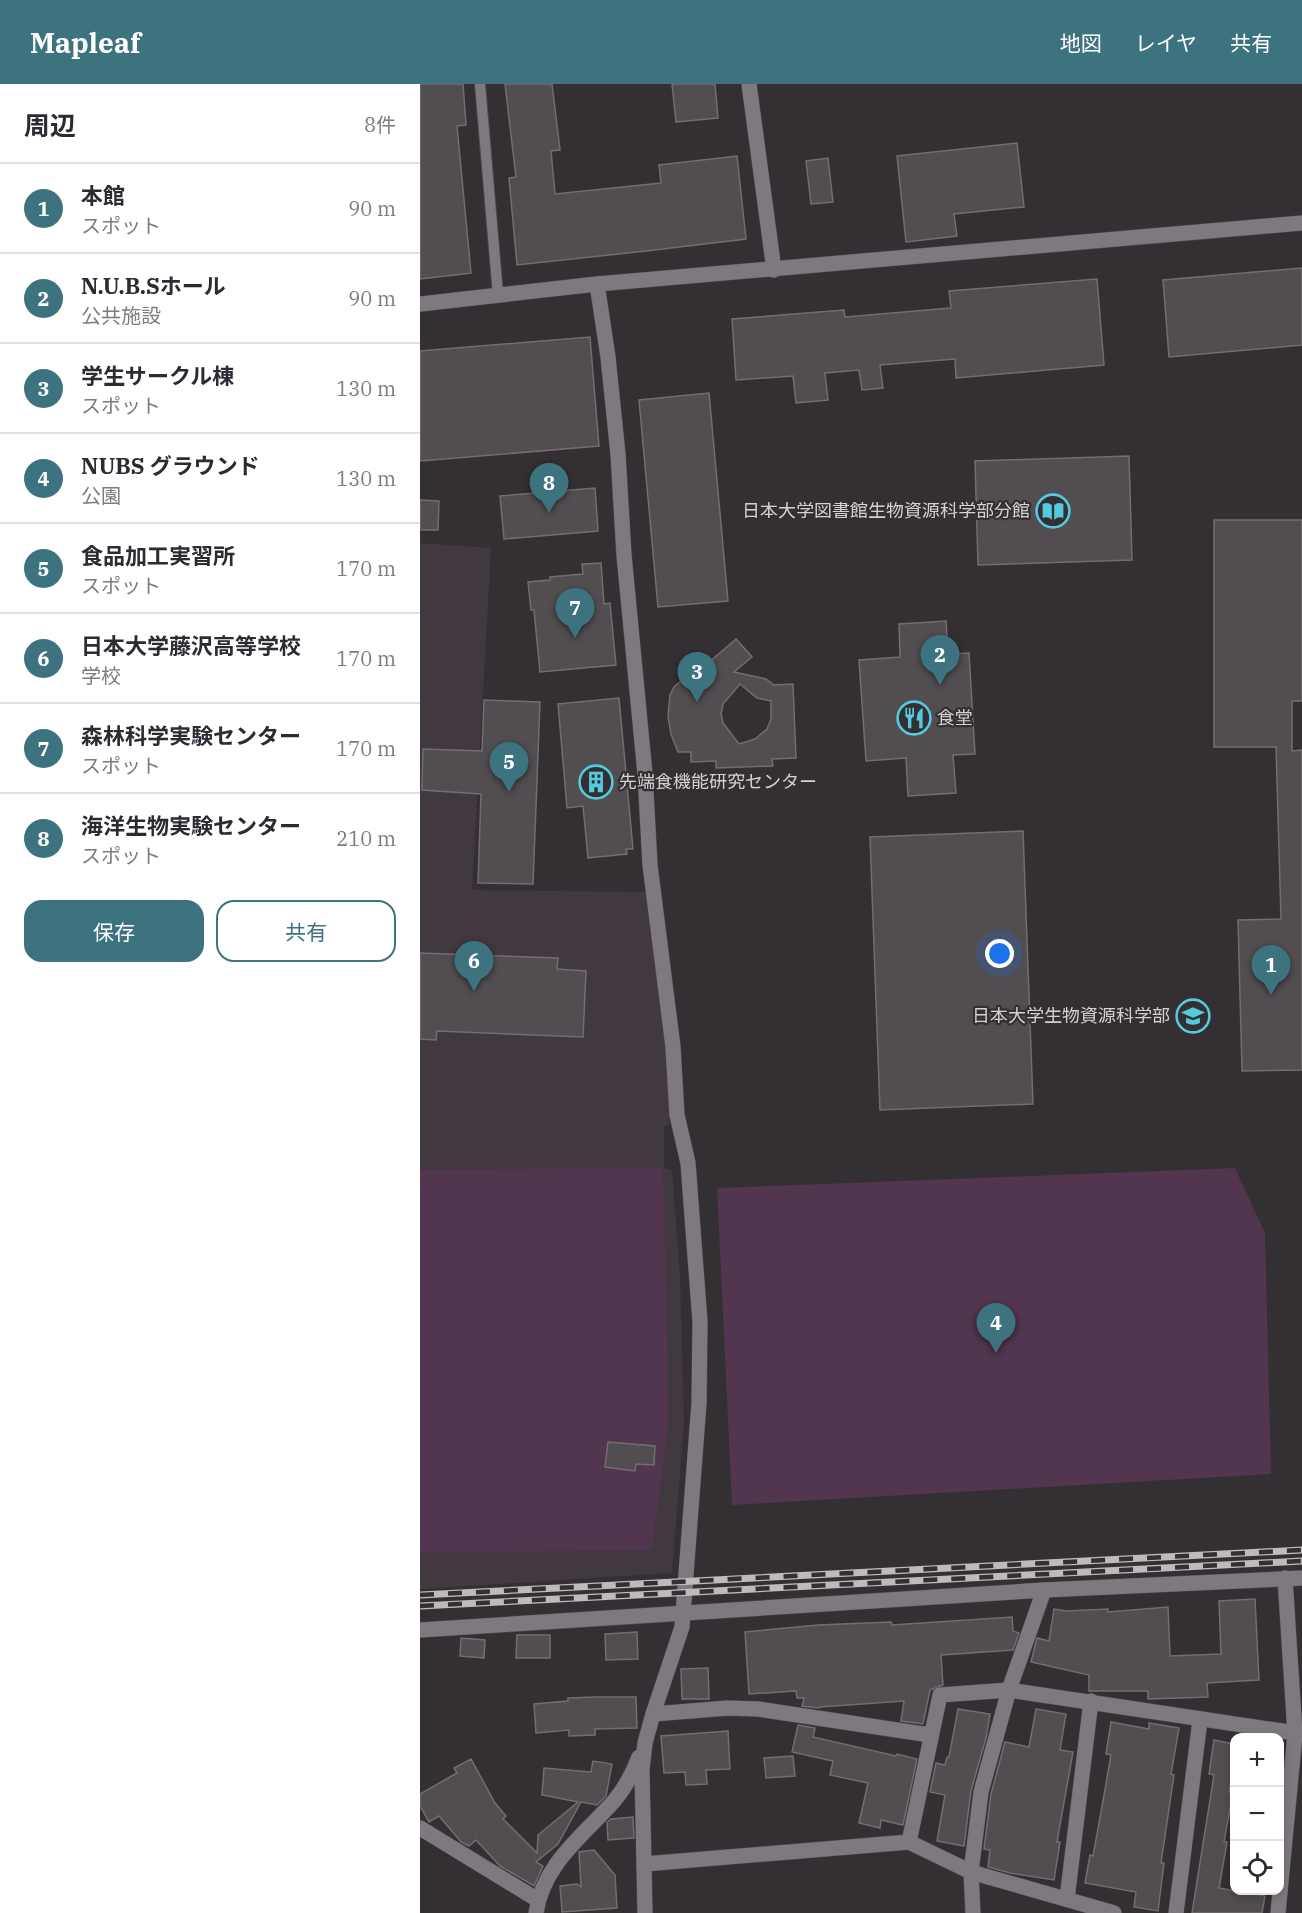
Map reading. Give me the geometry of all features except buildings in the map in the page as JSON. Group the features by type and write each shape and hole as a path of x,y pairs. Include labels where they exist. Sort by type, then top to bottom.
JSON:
{"street":[{"path":"749,84 774,270"},
{"path":"420,304 597,284 1302,223"},
{"path":"420,1828 537,1907 544,1882 562,1855 615,1800 631,1777 645,1743 682,1627 684,1613 699,1403 700,1322 696,1260 688,1163 677,1115 673,1047 650,865 645,774 624,555 618,454 597,284"},
{"path":"1278,1913 1299,1734 1286,1578"},
{"path":"420,1630 1044,1590 1302,1578"},
{"path":"973,1913 970,1872 981,1792 1009,1690 1044,1590"},
{"path":"909,1842 940,1695 1009,1690 1299,1734"},
{"path":"1067,1899 1091,1701"},
{"path":"653,1714 758,1708 930,1735"},
{"path":"1176,1913 1200,1720"},
{"path":"645,1743 642,1770 645,1913"},
{"path":"644,1864 909,1842 970,1872 1114,1913"}],"lane":[{"path":"480,84 498,295"}],"shaded area":[{"path":"420,543 491,548 472,890 648,892 675,1114 669,1116 669,1125 664,1127 664,1168 672,1170 680,1276 684,1423 672,1573 420,1589"},
{"path":"663,1167 669,1418 652,1550 420,1553 420,1170"},
{"path":"1235,1168 1265,1233 1271,1474 732,1505 717,1188"}],"railway":[{"path":"420,1595 1302,1550"},
{"path":"420,1606 1302,1561"}],"place":[{"name":"日本大学図書館生物資源科学部分館","path":"1053,511"},
{"name":"海洋生物実験センター","path":"549,513"},
{"name":"森林科学実験センター","path":"575,638"},
{"name":"N.U.B.Sホール","path":"940,685"},
{"name":"学生サークル棟","path":"697,702"},
{"name":"食堂","path":"914,718"},
{"name":"先端食機能研究センター","path":"596,782"},
{"name":"食品加工実習所","path":"509,792"},
{"name":"日本大学藤沢高等学校","path":"474,991"},
{"name":"本館","path":"1271,995"},
{"name":"日本大学生物資源科学部","path":"1193,1016"},
{"name":"NUBS グラウンド","path":"996,1353"}]}
